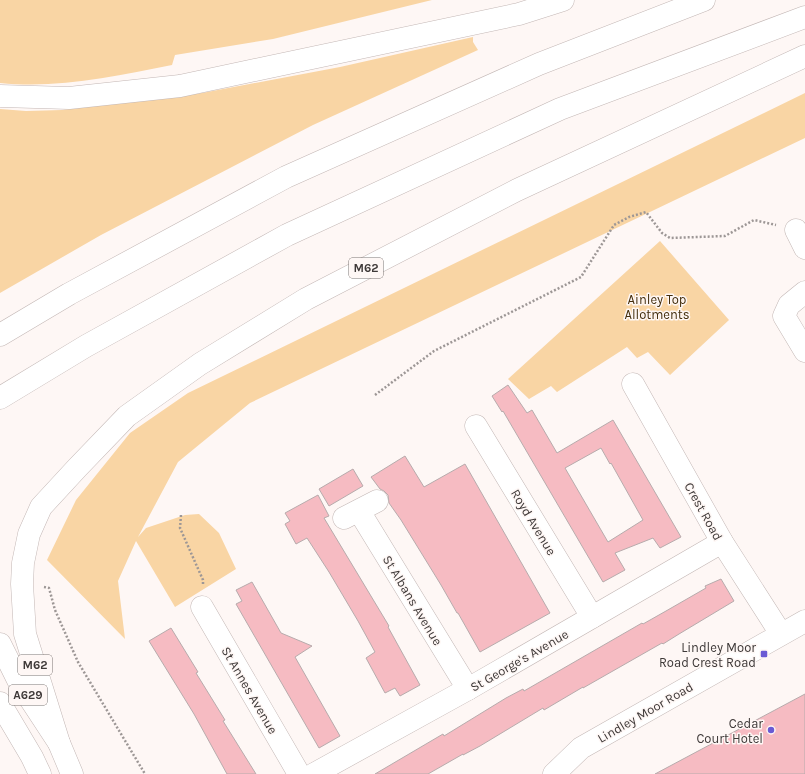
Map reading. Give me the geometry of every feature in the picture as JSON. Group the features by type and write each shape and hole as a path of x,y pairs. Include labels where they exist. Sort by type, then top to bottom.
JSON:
{"main road":[{"path":"0,96 69,98 180,86 519,14 563,0"},
{"path":"0,335 69,294 286,177 540,64 704,0"},
{"path":"0,398 86,346 287,235 560,109 805,17"},
{"name":"M62","path":"59,743 25,634 22,584 23,563 29,534 41,507 127,416 200,364 306,299 510,193 805,56"},
{"path":"805,292 789,305 784,316 805,351"},
{"name":"Crest Road","path":"633,384 722,542 781,634"},
{"name":"Royd Avenue","path":"476,426 592,617"},
{"name":"St Albans Avenue","path":"360,510 468,689"},
{"name":"St George's Avenue","path":"314,774 468,689 722,542"},
{"name":"St Annes Avenue","path":"202,607 299,774"},
{"name":"Lindley Moor Road","path":"554,774 581,748 805,621"},
{"name":"A629","path":"0,644 19,682 59,743 72,774"},
{"name":"A629","path":"0,703 36,765"},
{"path":"0,730 36,765"}],"path":[{"path":"375,395 434,351 581,277 614,225 629,217 646,212 662,233 670,238 725,236 754,220 800,239"},
{"path":"181,515 180,528 202,580 205,595 202,607"},
{"path":"22,584 49,588 55,610 78,662 145,774"}],"green space":[{"path":"0,0 432,0 273,39 175,55 172,65 65,83 22,84 0,83"},
{"path":"473,37 473,42 478,50 313,125 101,235 0,293 0,109 26,111 62,110 202,93 340,67"},
{"path":"805,93 805,138 250,403 178,462 138,537 146,528 185,515 199,514 219,533 236,569 175,607 136,541 118,581 125,639 47,560 76,500 130,433 188,393"},
{"name":"Ainley Top Allotments","path":"660,241 729,320 670,375 648,352 637,358 627,347 557,392 551,386 529,399 508,379"}],"building":[{"path":"508,385 527,413 532,410 557,453 613,420 681,537 660,548 653,538 615,553 625,570 603,582 503,411 502,412 492,396","holes":["601,448 610,464 611,463 643,520 608,542 565,468"]},
{"path":"405,456 424,487 465,464 550,613 480,652 441,585 389,503 388,495 380,489 371,477"},
{"path":"353,469 363,486 329,506 319,489"},
{"path":"318,495 329,516 324,518 389,626 388,627 420,685 400,696 395,688 385,693 366,658 375,652 358,621 307,538 296,544 285,524 290,521 285,513"},
{"path":"721,579 734,601 663,644 662,643 544,710 543,708 480,746 428,774 375,774 443,734 444,736 506,698 523,689 524,691 706,588 705,586"},
{"path":"252,582 281,633 312,646 295,657 340,736 319,748 236,604 242,601 236,590"},
{"path":"171,628 198,672 196,673 225,720 223,721 256,774 227,774 194,714 149,641"},
{"name":"Cedar Court Hotel","path":"805,694 805,774 655,774"}],"place":[{"name":"Lindley Moor Road Crest Road","path":"764,654"},
{"name":"Cedar Court Hotel","path":"771,730"}]}
